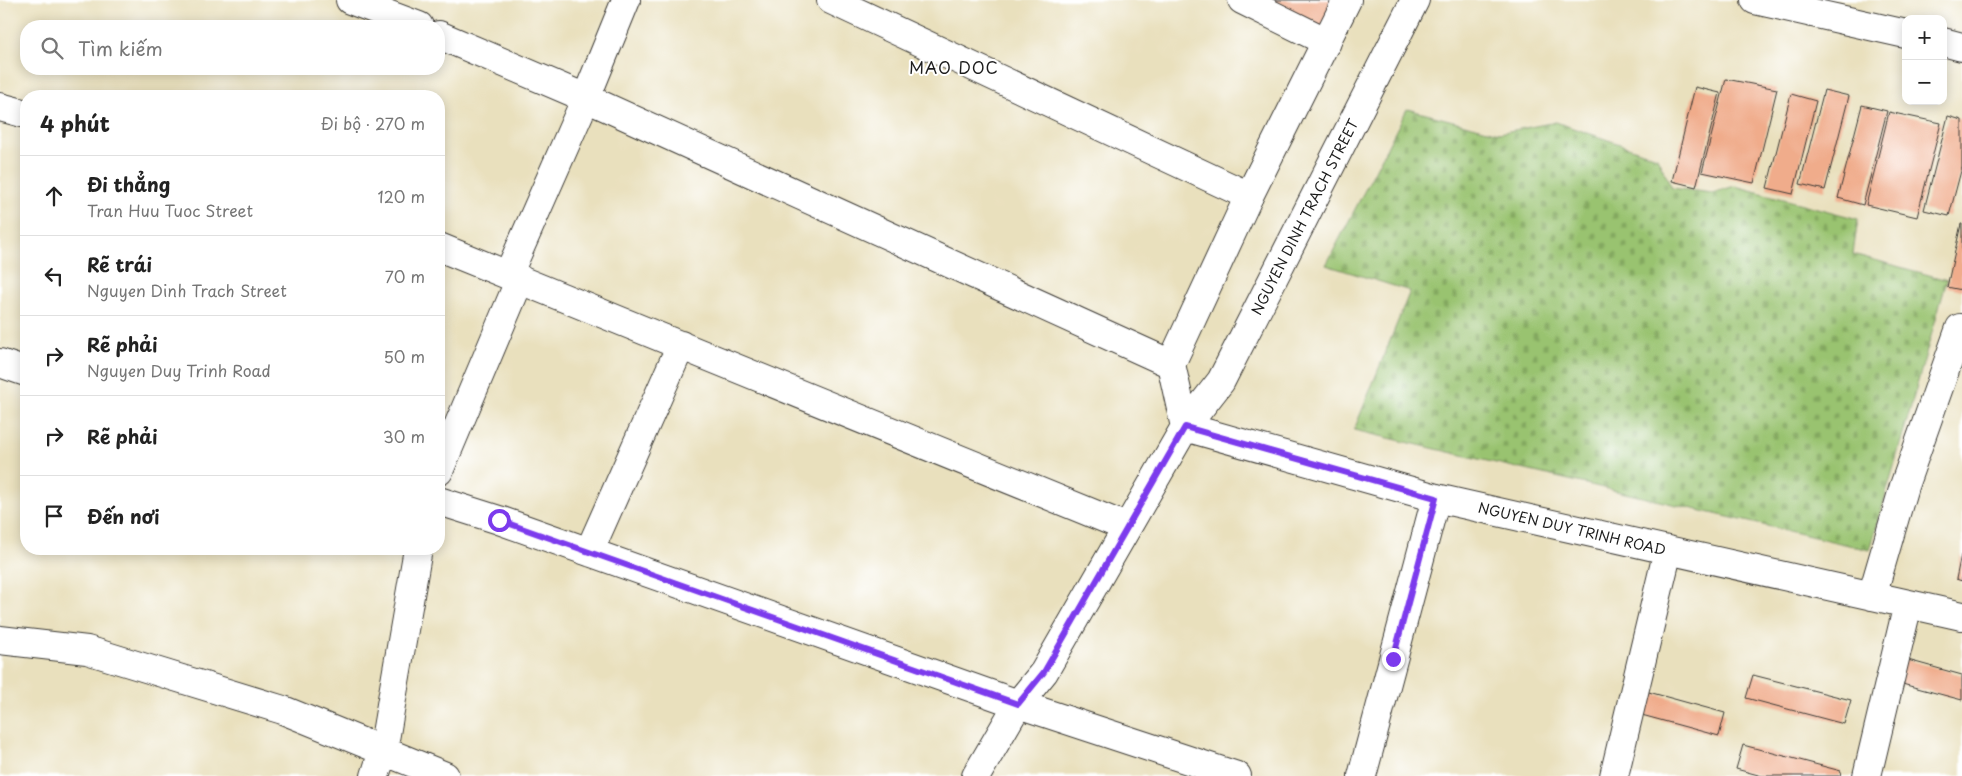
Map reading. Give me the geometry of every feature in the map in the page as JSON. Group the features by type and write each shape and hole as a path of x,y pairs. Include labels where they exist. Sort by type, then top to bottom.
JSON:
{"street":[{"path":"350,0 403,20"},
{"path":"445,455 514,277 626,0"},
{"path":"831,0 1249,196"},
{"path":"1242,0 1327,42"},
{"path":"1185,427 1171,364 1249,196 1347,0"},
{"name":"NGUYEN DINH TRACH STREET","path":"976,776 1018,704 1040,679 1185,427 1221,382 1416,0"},
{"path":"1755,0 1902,33"},
{"path":"445,38 586,98 1171,364"},
{"path":"1947,43 1962,47"},
{"path":"0,107 20,112"},
{"path":"445,249 1126,527"},
{"path":"1872,596 1904,486 1960,328 1962,329"},
{"path":"589,552 681,345"},
{"path":"0,363 20,370"},
{"name":"NGUYEN DUY TRINH ROAD","path":"1185,427 1436,498 1962,616"},
{"path":"1362,776 1436,498"},
{"path":"445,503 1018,704 1237,776"},
{"path":"1614,776 1668,550"},
{"path":"379,763 417,555"},
{"path":"1867,776 1908,604"},
{"path":"0,640 87,650 283,710 379,763 445,776"}],"green space":[{"path":"1407,109 1499,133 1556,122 1657,157 1672,188 1712,193 1735,186 1858,219 1853,254 1947,280 1870,550 1354,430 1410,291 1326,265"}],"building":[{"path":"1264,0 1335,0 1321,28"},
{"path":"1726,79 1777,89 1754,183 1702,172"},
{"path":"1695,87 1720,93 1696,187 1672,181"},
{"path":"1824,90 1849,96 1825,190 1800,184"},
{"path":"1791,94 1816,101 1793,194 1767,188"},
{"path":"1862,105 1887,111 1863,205 1838,198"},
{"path":"1889,112 1941,123 1917,217 1866,205"},
{"path":"1948,116 1962,120 1962,167 1949,216 1924,210"},
{"path":"1962,224 1962,290 1947,287"},
{"path":"1962,555 1962,581 1956,579"},
{"path":"1897,657 1962,675 1962,700 1891,681"},
{"path":"1753,675 1851,700 1844,724 1746,698"},
{"path":"1645,691 1725,713 1719,736 1638,714"},
{"path":"1743,745 1841,771 1840,776 1762,776 1736,769"}],"district":[{"name":"MAO DOC","path":"954,68"}],"route":[{"path":"499,520 1018,704 1038,683 1185,427 1436,498 1393,659"}]}
